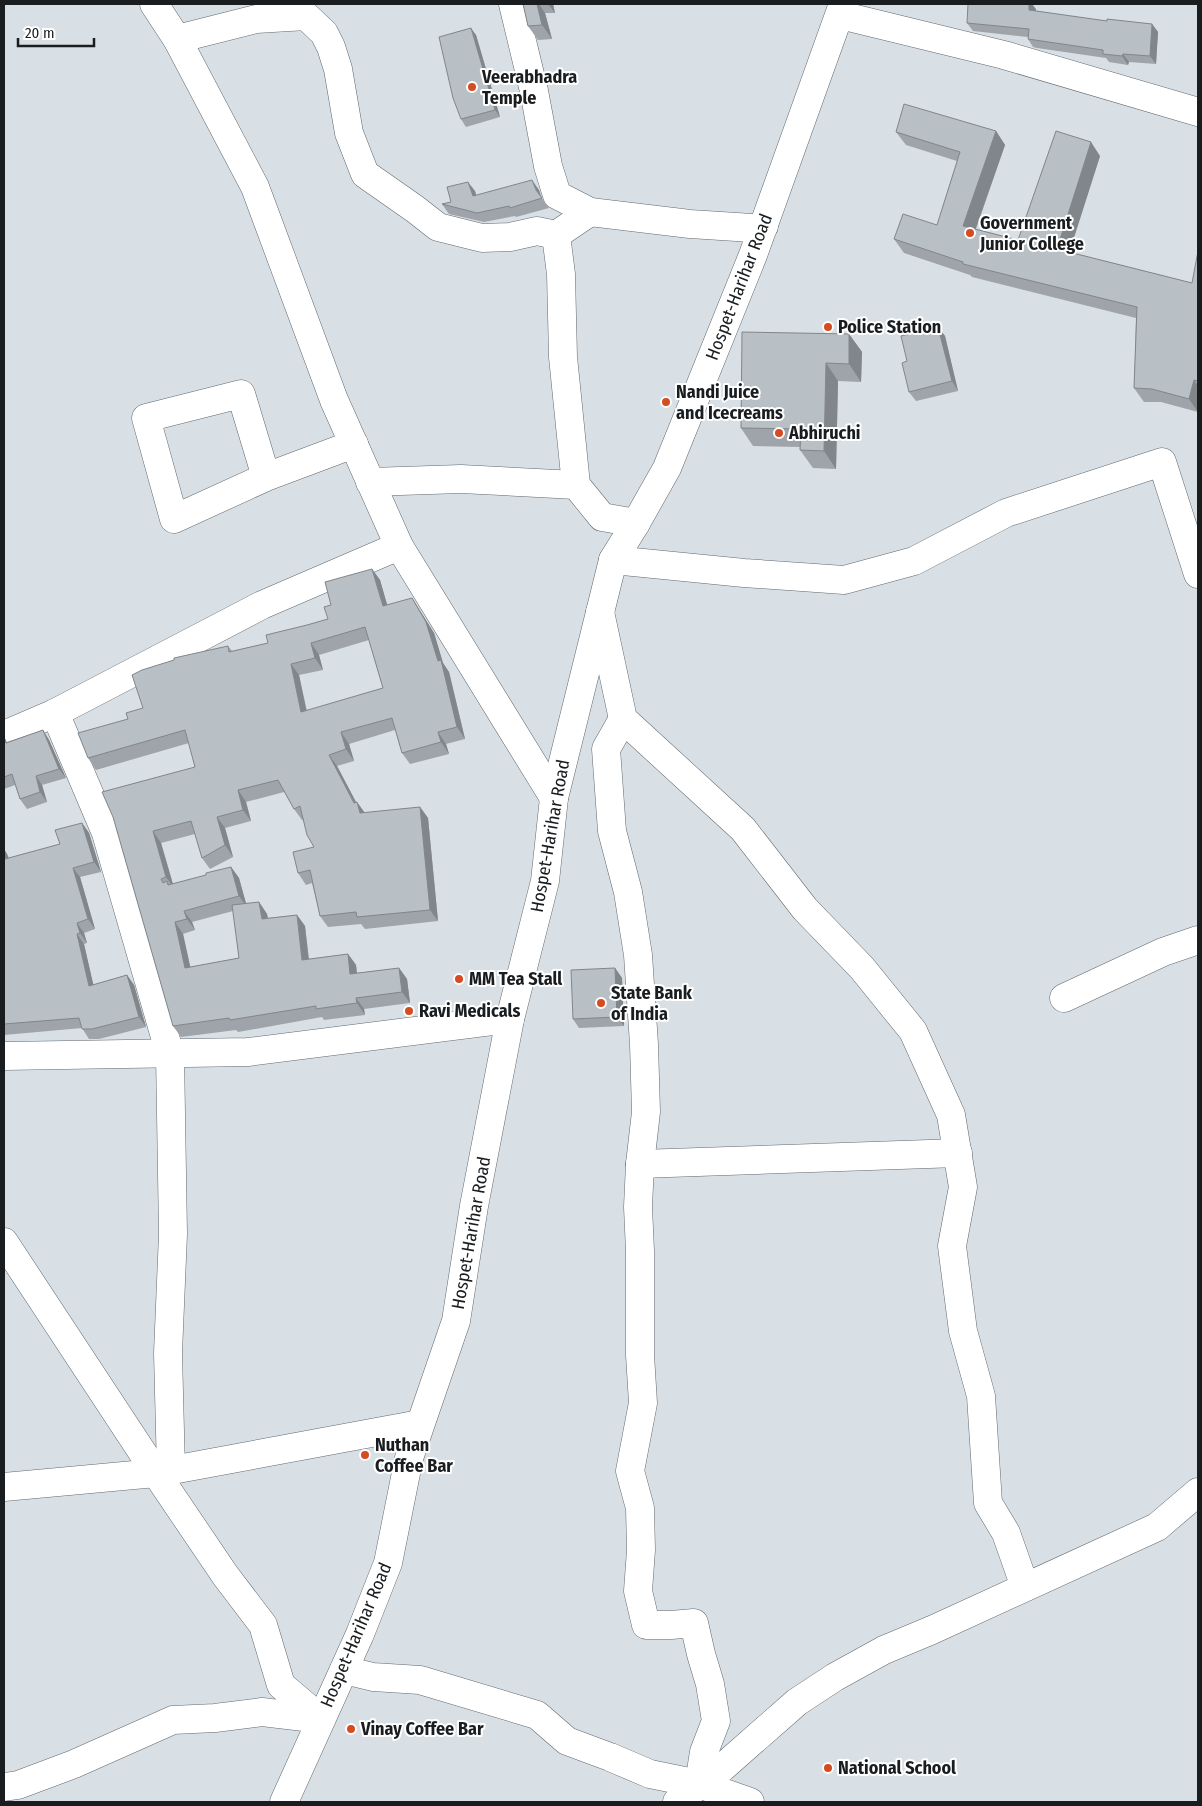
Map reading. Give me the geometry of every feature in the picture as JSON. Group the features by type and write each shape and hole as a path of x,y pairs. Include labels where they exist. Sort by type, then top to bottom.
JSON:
{"street":[{"path":"154,4 177,39 256,187 334,400 399,546 554,798"},
{"path":"513,4 534,91 548,166 558,195 590,212 690,224 752,228 764,226"},
{"path":"841,9 1198,112"},
{"name":"Hospet-Harihar Road","path":"284,1802 360,1634 388,1563 408,1458 456,1321 474,1206 510,1019 546,881 554,798 573,715 613,560 668,468 764,226 841,9"},
{"path":"177,39 256,19 306,16 324,33 331,47 338,69 349,133 365,174 438,227 482,238 510,237 537,231 556,235 590,212"},
{"path":"556,235 561,274 563,357 576,485 602,517 636,523"},
{"path":"266,477 241,394 146,418 174,519 266,477 354,444"},
{"path":"613,560 744,573 844,580 914,561 1006,513 1162,462 1198,574"},
{"path":"370,482 461,479 576,485"},
{"path":"4,735 55,713 262,606 399,546"},
{"path":"600,612 622,719 742,829 805,909 862,968 913,1031 951,1116 963,1187 952,1246 963,1331 981,1396 988,1503 1006,1532 1025,1587"},
{"path":"55,713 106,832 170,1054 173,1234 164,1472"},
{"path":"622,719 606,749 612,831 628,892 638,955 646,1112 640,1164 638,1207 640,1354 644,1403 630,1471 640,1508 641,1550 638,1591 646,1625 694,1623 710,1684 716,1721 704,1752 699,1784"},
{"path":"1064,998 1163,952 1198,940"},
{"path":"4,1056 248,1052 510,1019"},
{"path":"640,1164 958,1153"},
{"path":"4,1242 164,1472 225,1575 263,1626 281,1685 321,1719"},
{"path":"4,1487 164,1472 420,1424"},
{"path":"677,1802 723,1768 797,1702 835,1677 884,1650 1157,1527 1198,1492"},
{"path":"344,1670 373,1677 420,1680 537,1715 567,1741 650,1774 699,1784 750,1802"},
{"path":"15,1791 173,1720 215,1718 262,1712 321,1719"}],"building":[{"path":"523,4 537,4 542,25 528,26"},
{"path":"968,4 1029,4 1029,10 1107,21 1107,19 1152,24 1150,56 1103,54 1103,50 1028,39 1029,29 967,23"},
{"path":"471,28 495,110 461,119 453,98 439,37"},
{"path":"904,104 996,131 963,226 1018,240 1056,131 1091,142 1057,249 1192,283 1198,251 1198,381 1194,380 1189,399 1152,389 1134,388 1137,307 963,264 963,262 894,239 903,214 937,225 960,152 896,132"},
{"path":"532,180 542,198 510,208 509,206 477,213 442,204 451,202 447,187 468,182 473,196"},
{"path":"938,327 952,381 909,392 902,363 907,361 901,336"},
{"path":"742,332 849,334 849,364 826,363 824,451 800,450 801,429 741,428"},
{"path":"372,569 383,606 412,598 426,622 438,661 441,660 457,727 438,732 441,742 402,753 392,718 341,732 346,749 329,755 354,803 357,802 360,813 420,807 430,910 357,917 356,912 320,916 310,870 298,873 293,852 314,847 307,835 300,806 294,809 278,780 238,790 243,810 217,817 225,845 202,858 191,821 153,831 166,877 161,879 163,883 167,881 168,885 231,867 239,896 184,911 187,919 175,922 185,968 239,958 232,905 259,902 262,919 297,915 302,960 348,954 350,974 399,968 402,992 356,998 357,1003 316,1009 316,1006 230,1020 229,1018 173,1026 113,817 102,792 195,767 185,730 88,758 78,733 128,719 126,713 143,708 132,675 142,670 174,660 174,658 228,646 229,652 268,643 266,635 328,619 324,607 331,605 325,582","holes":["365,627 383,688 301,712 291,664 315,658 311,643"]},
{"path":"43,730 59,769 36,776 40,792 20,799 12,774 4,777 4,739 6,743"},
{"path":"82,823 94,862 73,868 88,919 77,923 80,933 77,934 89,986 127,975 139,1017 92,1029 82,1029 79,1018 4,1024 4,856 5,859 60,844 55,830"},
{"name":"State Bank of India","path":"615,968 617,1017 573,1019 571,970"}],"place":[{"name":"Veerabhadra Temple","path":"472,87"},
{"name":"Government Junior College","path":"970,233"},
{"name":"Police Station","path":"828,327"},
{"name":"Nandi Juice and Icecreams","path":"666,402"},
{"name":"Abhiruchi","path":"779,433"},
{"name":"MM Tea Stall","path":"459,979"},
{"name":"State Bank of India","path":"601,1003"},
{"name":"Ravi Medicals","path":"409,1011"},
{"name":"Nuthan Coffee Bar","path":"365,1455"},
{"name":"Vinay Coffee Bar","path":"351,1729"},
{"name":"National School","path":"828,1768"}]}
